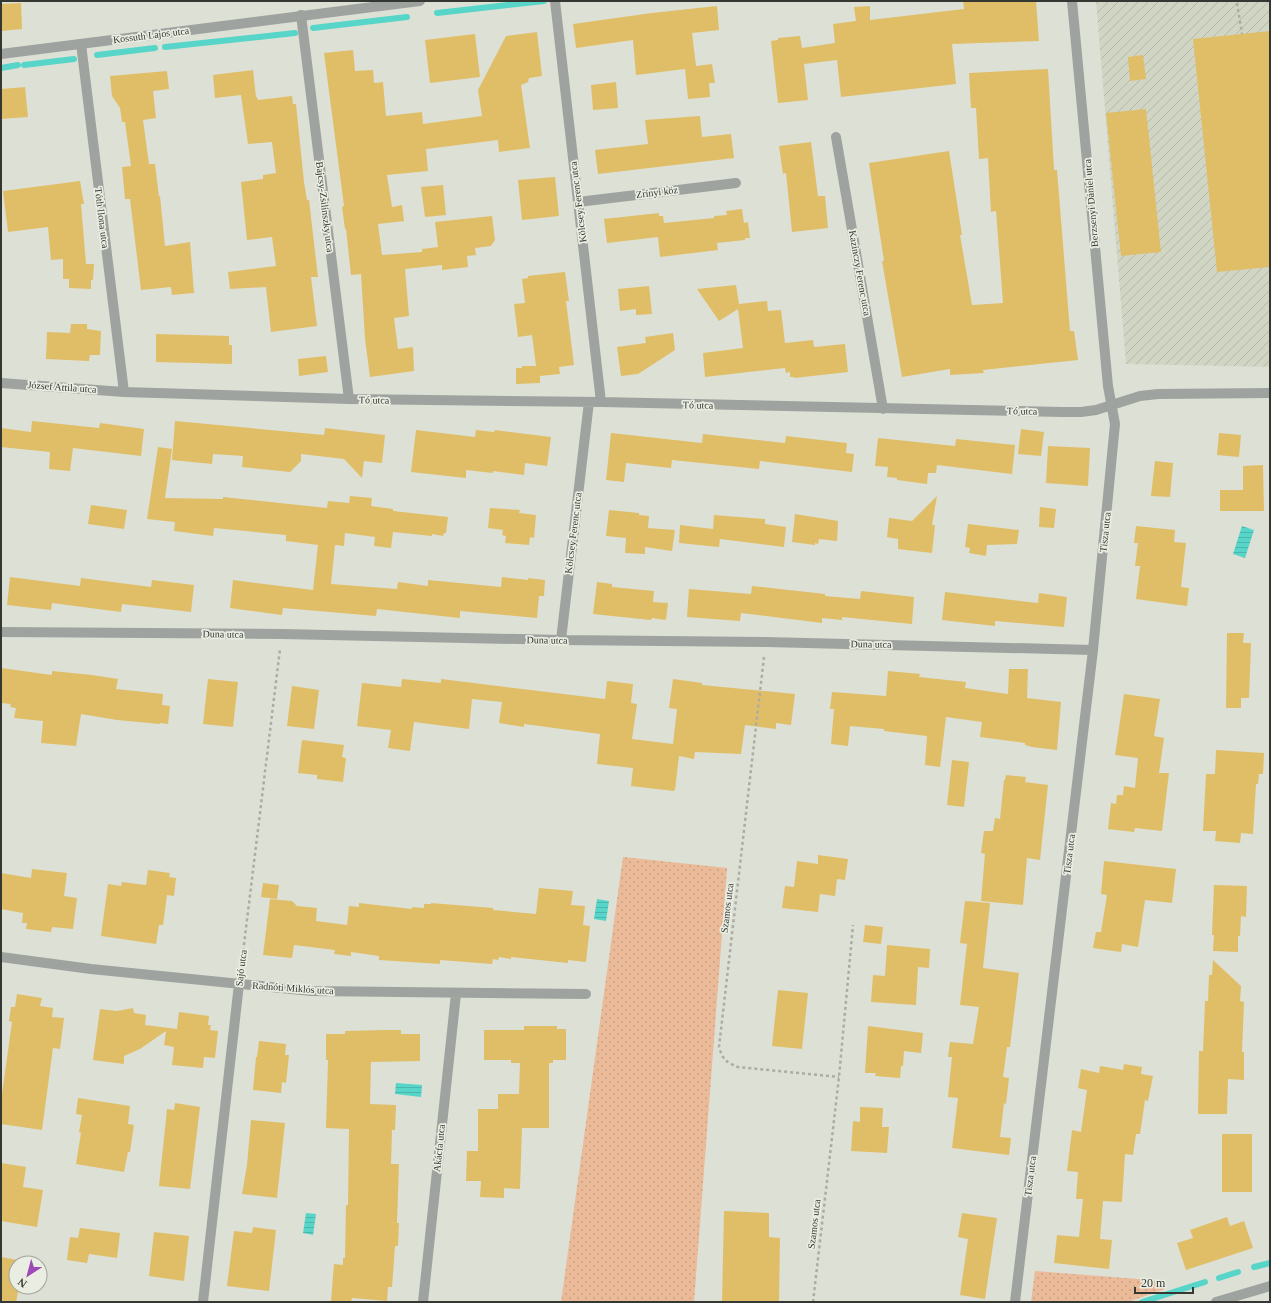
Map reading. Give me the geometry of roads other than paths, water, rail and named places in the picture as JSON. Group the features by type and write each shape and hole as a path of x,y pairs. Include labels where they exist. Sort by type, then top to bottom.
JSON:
{"street":[{"name":"Kossuth Lajos utca","path":"1,54 420,1"},
{"name":"Kölcsey Ferenc utca","path":"555,1 601,402"},
{"name":"Berzsenyi Dániel utca","path":"1072,1 1108,386 1112,406"},
{"name":"Bajcsy-Zsilinszky utca","path":"301,15 349,399"},
{"name":"Tóth Ilona utca","path":"81,44 124,392"},
{"name":"Kazinczy Ferenc utca","path":"836,137 883,409"},
{"name":"Zrínyi köz","path":"578,202 736,183"},
{"name":"József Attila utca","path":"1,383 124,392"},
{"name":"Tó utca","path":"124,392 349,399 601,402 1081,412 1112,406 1140,396 1158,394 1270,394"},
{"name":"Kölcsey Ferenc utca","path":"561,640 588,402"},
{"name":"Tisza utca","path":"1015,1302 1093,650 1115,424 1112,406"},
{"name":"Duna utca","path":"1,632 282,634 561,640 766,642 1093,650"},
{"name":"Radnóti Miklós utca","path":"1,957 311,991 456,994 586,994"},
{"name":"Sajó utca","path":"203,1302 240,984"},
{"name":"Akácfa utca","path":"423,1302 456,994"},
{"path":"1216,1302 1270,1286"}],"water":[{"path":"1242,526 1254,530 1245,558 1233,554"},
{"path":"597,899 609,901 606,921 594,919"},
{"path":"396,1083 422,1085 421,1097 395,1094"},
{"path":"306,1213 316,1214 313,1235 303,1233"}],"waterway":[{"path":"437,13 544,1"},
{"path":"313,28 407,17"},
{"path":"165,47 295,33"},
{"path":"97,55 155,48"},
{"path":"24,65 74,59"},
{"path":"1,68 18,65"},
{"path":"1254,1267 1270,1263"},
{"path":"1219,1278 1238,1272"},
{"path":"1142,1302 1205,1282"}]}
